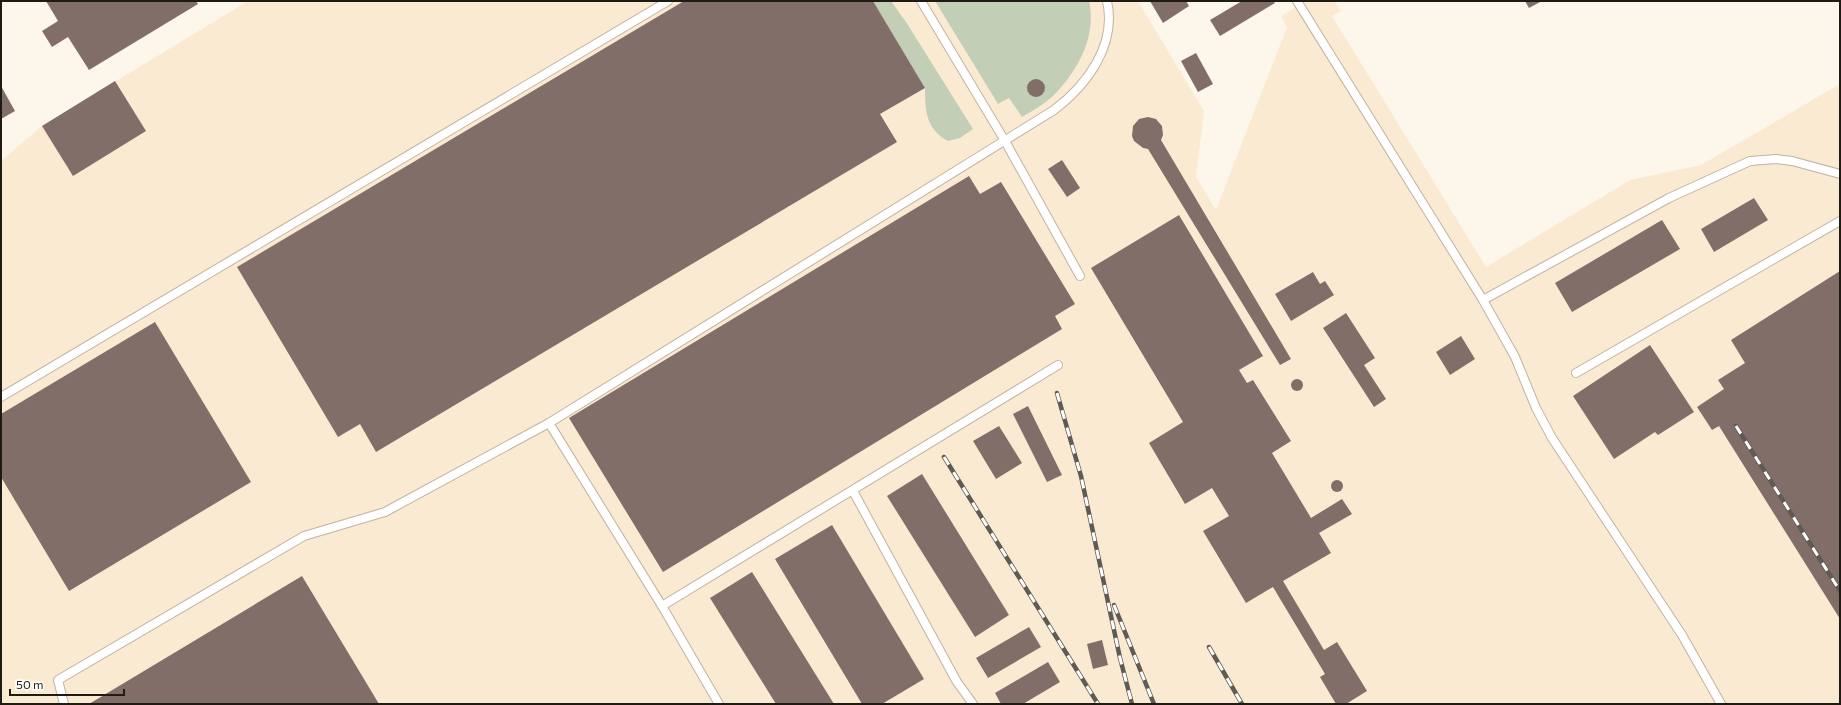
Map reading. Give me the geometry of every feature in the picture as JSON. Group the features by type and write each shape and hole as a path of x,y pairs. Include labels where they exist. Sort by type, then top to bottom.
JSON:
{"lane":[{"path":"1,397 668,1"},
{"path":"921,1 1005,141 1080,276"},
{"path":"64,704 58,680 304,536 385,512 549,423 1005,141 1063,103 1080,87 1098,60 1107,36 1109,22 1107,1"},
{"path":"1297,1 1483,300 1515,358 1536,408 1552,438 1682,635 1720,704"},
{"path":"1483,300 1669,198 1750,161 1776,159 1786,160 1840,174"},
{"path":"1576,373 1840,221"},
{"path":"662,606 1058,365"},
{"path":"549,423 662,606 718,704"},
{"path":"853,491 957,682 973,704"}],"shaded area":[{"path":"248,1 1138,1 1204,111 1196,177 1216,210 1287,27 1281,16 1307,1 1334,1 1341,11 1332,16 1486,267 1630,180 1701,165 1840,84 1840,704 1,704 1,161 42,126"}],"green space":[{"path":"873,1 891,1 906,22 973,129 960,138 948,141 935,131 926,112 925,88"},
{"path":"935,1 1089,1 1091,14 1088,40 1077,64 1062,86 1046,102 1022,117 1009,98 998,104"}],"building":[{"path":"46,1 196,1 198,4 89,70 68,37 52,47 42,31 58,21"},
{"path":"684,1 873,1 925,88 880,114 897,142 376,452 360,424 338,437 237,267"},
{"path":"1150,1 1186,1 1189,6 1163,23"},
{"path":"1242,1 1273,1 1275,3 1220,36 1210,20"},
{"path":"1525,1 1542,1 1529,8"},
{"path":"1196,53 1213,84 1198,92 1181,61"},
{"path":"1032,79 1040,79 1045,84 1043,95 1040,97 1032,97 1027,92 1027,84"},
{"path":"115,81 146,131 73,176 42,126"},
{"path":"1,86 15,111 1,119"},
{"path":"1148,117 1156,119 1162,126 1163,135 1161,140 1291,359 1280,365 1148,149 1143,148 1134,141 1132,136 1133,126 1139,119"},
{"path":"1062,160 1080,188 1067,197 1048,169"},
{"path":"969,176 980,194 1001,182 1075,304 1055,316 1062,329 663,572 569,418"},
{"path":"1754,198 1768,220 1714,252 1701,229"},
{"path":"1179,215 1263,356 1239,370 1247,383 1253,380 1291,441 1272,453 1311,518 1342,499 1352,514 1319,533 1331,553 1283,581 1324,650 1337,642 1367,691 1346,704 1336,704 1320,677 1325,674 1273,587 1246,603 1203,531 1229,516 1212,488 1185,504 1149,443 1183,422 1091,268"},
{"path":"1662,220 1680,249 1572,312 1555,283"},
{"path":"1840,271 1840,619 1719,426 1712,430 1697,407 1724,389 1718,380 1745,363 1731,340"},
{"path":"1313,272 1320,284 1325,281 1334,295 1291,321 1275,294"},
{"path":"1346,313 1375,358 1364,365 1386,399 1374,407 1323,328"},
{"path":"155,322 251,482 69,591 1,477 1,414"},
{"path":"1461,336 1475,359 1450,375 1436,352"},
{"path":"1650,345 1694,412 1658,435 1655,432 1614,459 1573,396"},
{"path":"1295,379 1299,379 1303,385 1299,391 1295,391 1291,387 1291,383"},
{"path":"1028,406 1062,475 1047,482 1013,414"},
{"path":"999,426 1022,463 996,479 973,441"},
{"path":"922,474 1009,615 975,637 887,496"},
{"path":"1339,480 1342,481 1342,491 1335,492 1332,491 1331,484 1332,481"},
{"path":"832,525 924,679 882,704 862,704 775,559"},
{"path":"752,572 834,704 776,704 710,598"},
{"path":"302,576 379,704 89,704"},
{"path":"1029,627 1041,647 988,678 976,658"},
{"path":"1102,640 1108,665 1093,669 1087,644"},
{"path":"1048,662 1060,682 1023,704 1001,704 995,693"}],"railway":[{"path":"1057,393 1081,476 1120,658 1132,704"},
{"path":"1736,426 1840,591"},
{"path":"944,457 1098,704"},
{"path":"1114,605 1154,704"},
{"path":"1209,647 1242,704"}]}
